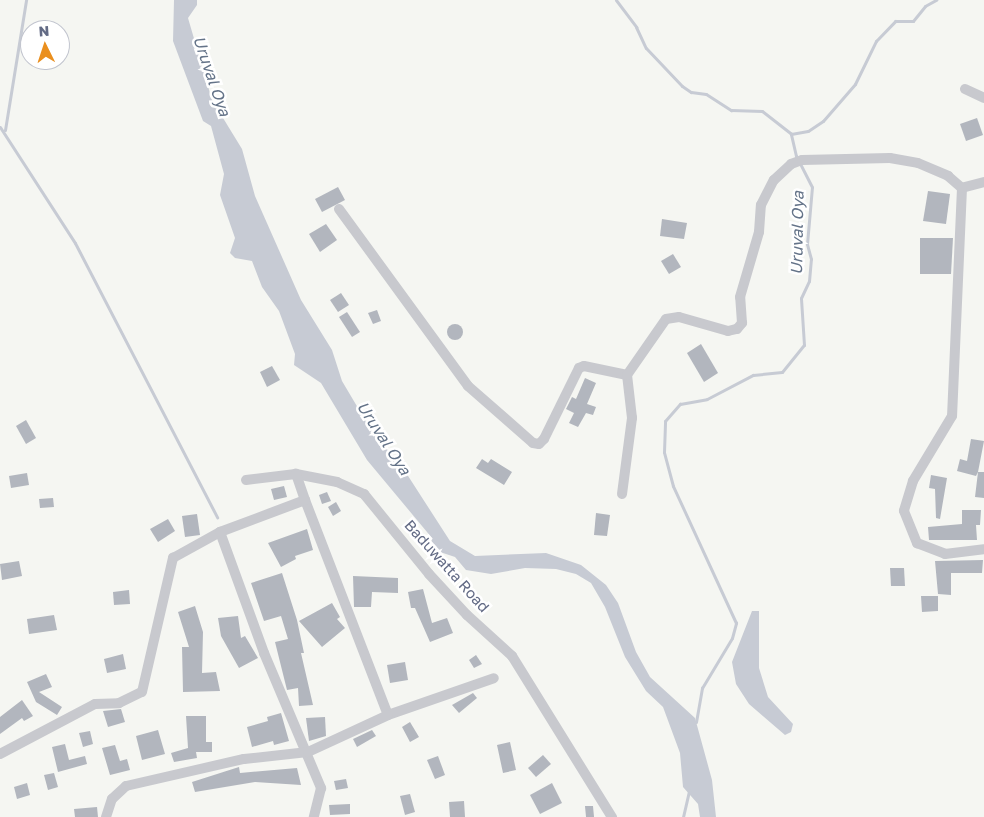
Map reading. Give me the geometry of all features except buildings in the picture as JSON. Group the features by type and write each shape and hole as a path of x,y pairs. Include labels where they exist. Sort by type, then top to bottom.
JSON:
{"street":[{"path":"965,89 984,98"},
{"path":"622,494 632,418 626,375 666,319 679,317 728,331 737,329 742,323 740,297 759,232 761,204 774,180 799,161 890,158 918,163 948,176 962,188 983,187"},
{"path":"962,188 952,416 913,481 904,511 917,543 945,554 984,549"},
{"path":"339,208 468,386 533,444 539,444 544,440 580,368 584,366 626,375"},
{"path":"296,474 388,715"},
{"name":"Baduwatta Road","path":"246,480 296,474 337,482 364,494 436,581 512,656 612,817"},
{"path":"0,754 95,704 119,703 142,692 173,558 220,532 305,500"},
{"path":"220,532 264,652 321,788 314,817"},
{"path":"106,817 112,799 126,786 244,760 306,749 388,715 494,678"}],"shaded area":[{"path":"174,0 197,0 197,5 188,18 212,100 242,149 255,196 301,300 332,350 342,381 374,435 401,465 450,541 475,556 546,553 581,565 606,585 618,603 636,652 650,677 695,718 712,780 716,817 700,817 698,804 683,787 680,753 663,707 646,691 625,657 605,607 591,583 576,574 556,569 525,568 491,574 466,570 455,557 440,552 431,544 432,538 367,460 321,383 294,365 295,354 279,311 262,287 252,261 235,258 230,253 235,238 220,195 224,174 211,126 203,121 173,41"},
{"path":"752,611 759,611 759,668 768,697 793,724 791,732 785,735 749,704 736,684 732,662"}],"waterway":[{"path":"5,130 26,0"},
{"path":"616,0 636,27 646,48 682,86 691,92 706,94 731,110 762,111 791,134"},
{"name":"Uruval Oya","path":"696,722 702,688 732,638 736,623 673,486 664,452 665,421 680,404 707,399 753,375 782,372 804,345 801,298 809,281 811,259 807,244 812,187 796,156 791,134 808,131 823,121 855,84 876,41 895,21 913,21 925,6 936,0"},
{"path":"0,127 75,243 217,517"},
{"name":"Uruval Oya","path":"683,817 689,791"}]}
